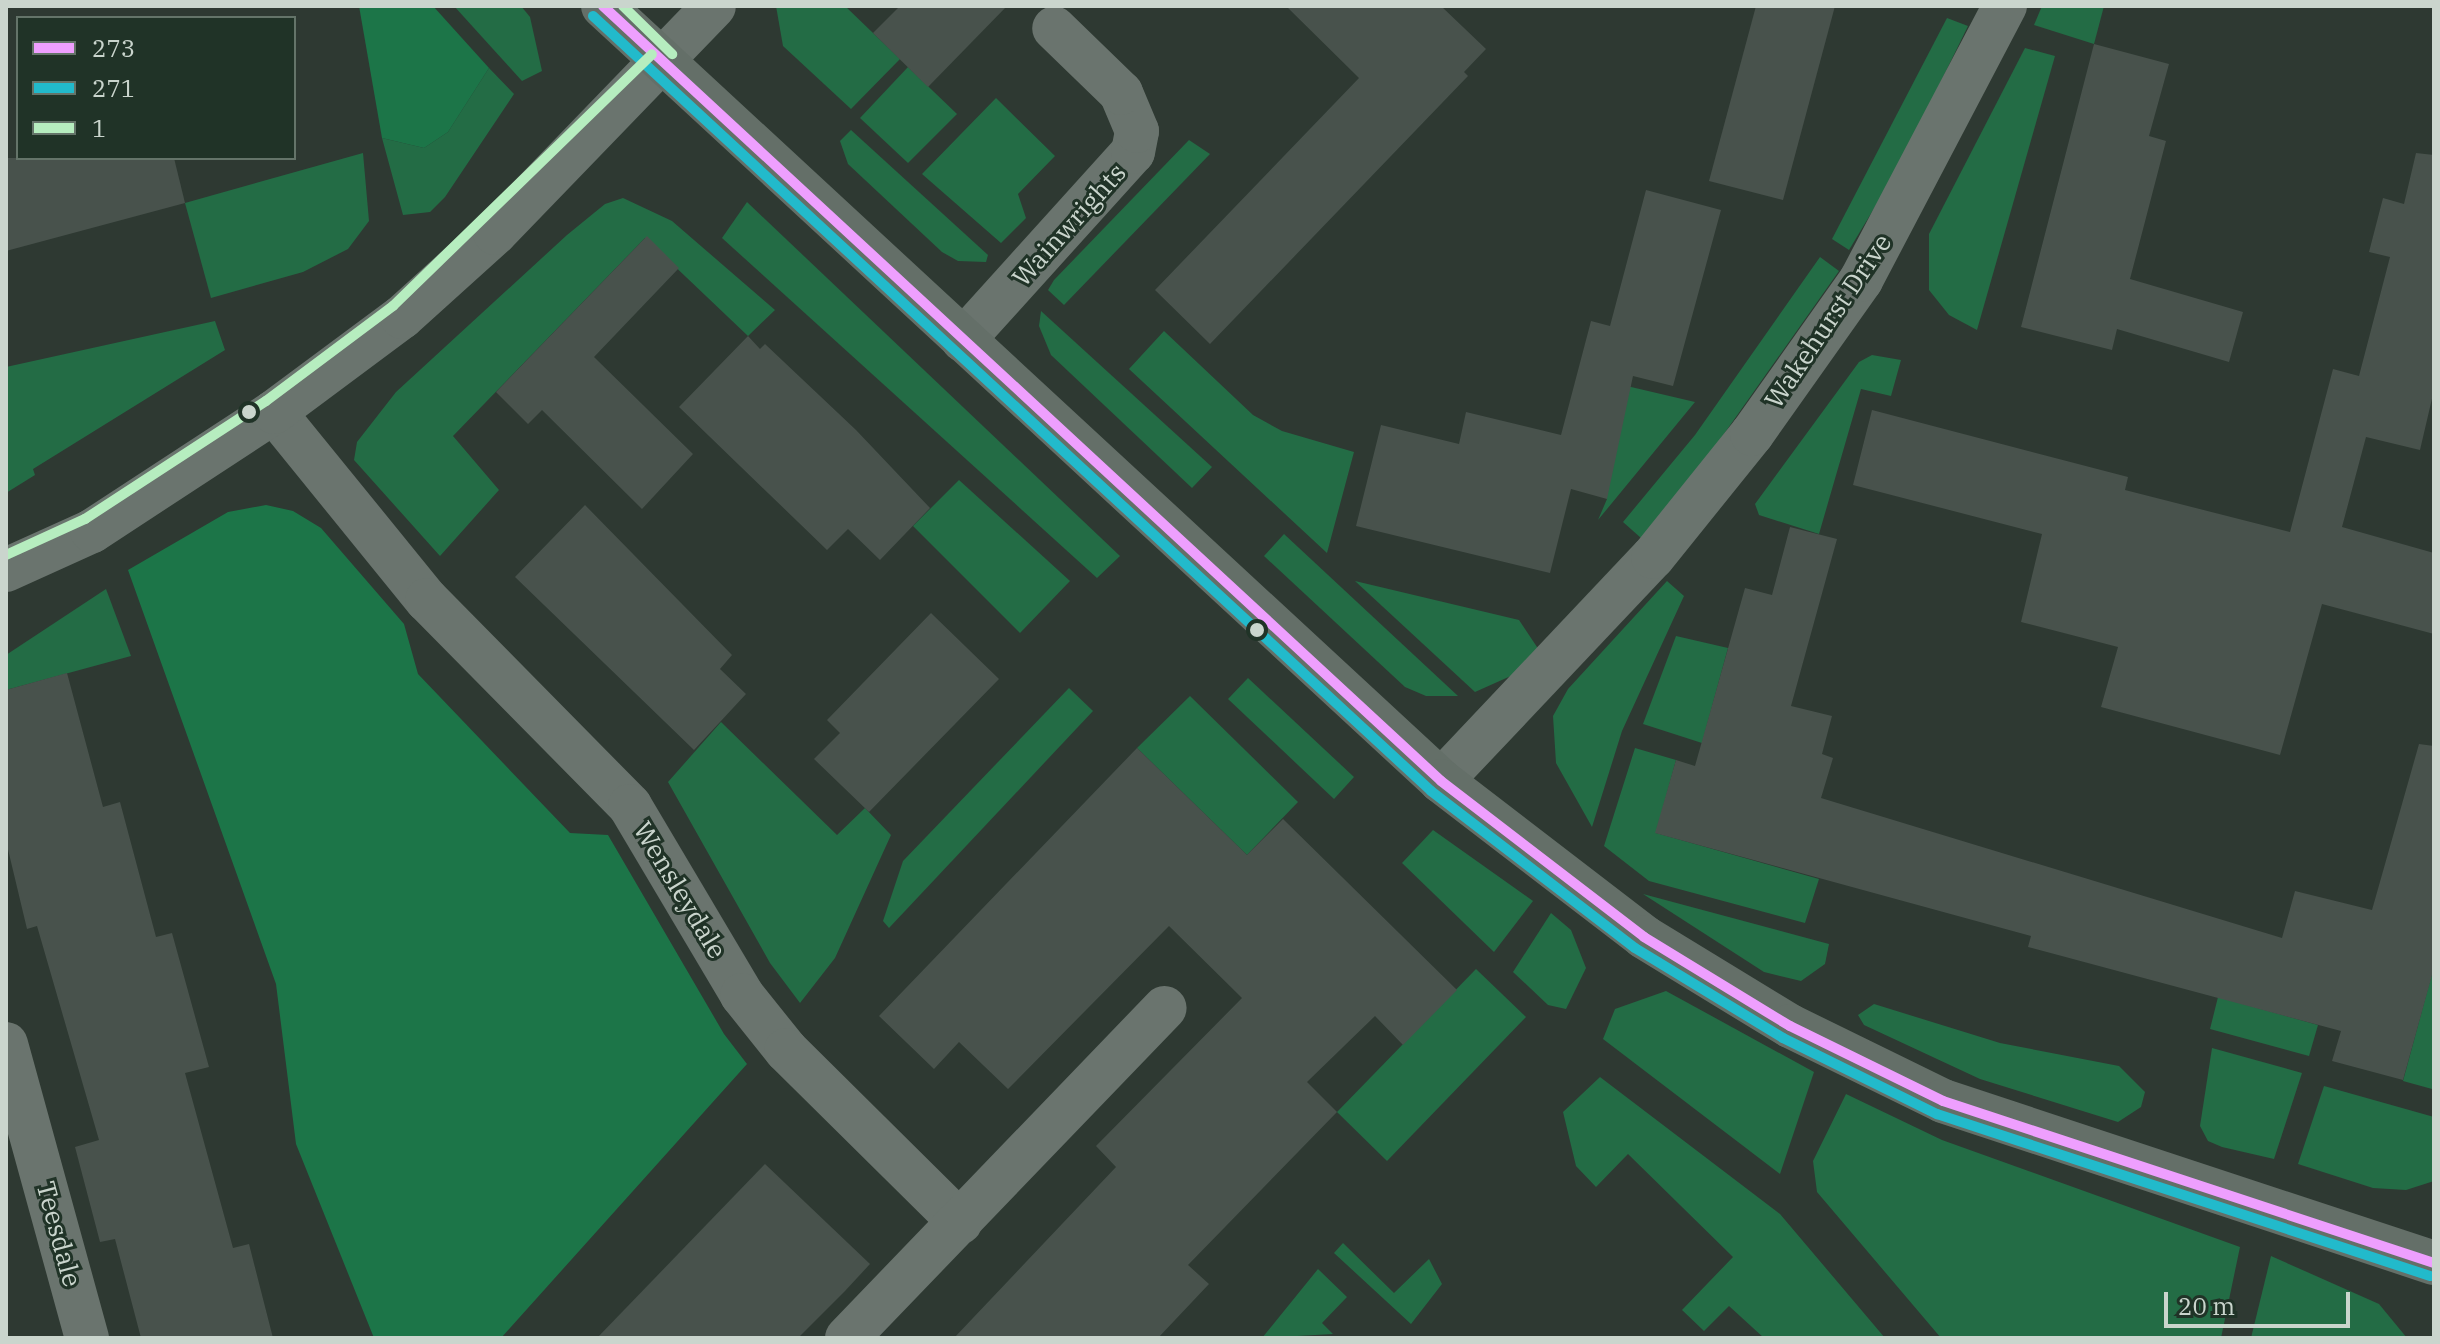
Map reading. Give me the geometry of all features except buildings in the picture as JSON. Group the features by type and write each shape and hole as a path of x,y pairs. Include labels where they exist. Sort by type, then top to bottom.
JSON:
{"main road":[{"path":"603,6 662,64 1441,781 1644,937 1838,1051 1943,1101 2434,1263"}],"street":[{"path":"6,570 92,531 274,412 402,317 662,64 714,6"},
{"name":"Wakehurst Drive","path":"1441,781 1653,557 1752,434 1861,280 2005,6"},
{"name":"Wainwrights","path":"963,340 1133,152 1137,131 1121,93 1054,28"},
{"name":"Wensleydale","path":"274,412 427,600 630,806 742,995 786,1050 960,1222"},
{"path":"847,1338 1165,1008"},
{"name":"Teesdale","path":"6,1044 18,1134 87,1338"}],"green space":[{"path":"359,6 433,6 489,68 448,132 424,148 382,138"},
{"path":"454,6 521,6 530,17 542,71 522,81"},
{"path":"776,6 845,6 900,59 851,109 783,46"},
{"path":"2042,6 2104,6 2094,44 2034,25"},
{"path":"1947,18 1968,26 1899,167 1849,250 1832,239"},
{"path":"2025,48 2055,56 1977,330 1949,315 1929,290 1929,234"},
{"path":"908,67 957,114 908,163 860,118"},
{"path":"489,68 514,94 445,197 430,212 403,215 382,138 424,148 448,132"},
{"path":"996,98 1055,156 1018,194 1026,218 1001,243 922,174"},
{"path":"851,130 988,255 986,262 958,261 942,252 848,164 840,141"},
{"path":"1189,140 1210,154 1064,305 1048,290 1054,280"},
{"path":"363,153 369,221 348,249 303,272 211,298 185,203"},
{"path":"623,198 672,221 775,310 748,336 645,238 453,436 499,490 440,556 354,460 357,442 396,392 567,235 605,204"},
{"path":"747,202 1120,556 1097,578 722,238"},
{"path":"1820,257 1839,271 1714,448 1641,538 1623,522 1695,435"},
{"path":"1041,311 1212,467 1192,488 1051,355 1039,326"},
{"path":"215,321 225,350 33,469 35,475 6,493 6,367"},
{"path":"1164,331 1253,415 1282,431 1354,452 1327,553 1129,369"},
{"path":"1872,355 1901,360 1891,396 1861,389 1819,534 1759,515 1755,504 1859,362"},
{"path":"1597,379 1695,402 1598,520 1607,499"},
{"path":"959,480 1070,581 1020,633 913,526"},
{"path":"266,505 293,511 321,528 404,624 418,674 570,833 608,835 724,1034 747,1064 501,1338 374,1338 296,1144 276,984 128,570 228,512"},
{"path":"1284,534 1458,696 1426,696 1405,687 1264,556"},
{"path":"1355,581 1519,620 1539,650 1513,675 1475,692"},
{"path":"1667,581 1684,596 1622,731 1592,827 1556,763 1553,716 1568,689"},
{"path":"106,589 131,656 6,690 6,655"},
{"path":"1676,636 1728,648 1702,743 1643,724"},
{"path":"1248,678 1354,777 1334,799 1228,699"},
{"path":"1069,688 1093,711 889,928 883,921 903,861"},
{"path":"1190,696 1298,802 1247,855 1137,748"},
{"path":"721,722 837,835 865,808 891,835 835,958 800,1003 770,963 668,782"},
{"path":"1635,748 1676,760 1656,833 1819,879 1805,923 1649,881 1604,846"},
{"path":"1433,830 1533,901 1494,952 1402,863"},
{"path":"1643,894 1829,944 1825,964 1801,981 1764,972"},
{"path":"1551,913 1571,930 1586,968 1566,1009 1548,1005 1513,972"},
{"path":"2434,966 2434,1083 2432,1089 2403,1081"},
{"path":"1476,969 1526,1017 1387,1161 1337,1112"},
{"path":"1666,991 1814,1072 1780,1174 1603,1039 1615,1009"},
{"path":"2218,997 2318,1025 2309,1056 2210,1029"},
{"path":"1874,1004 2000,1043 2119,1066 2145,1092 2141,1107 2118,1122 1980,1079 1864,1025 1858,1015"},
{"path":"2212,1048 2302,1073 2274,1159 2208,1141 2200,1126"},
{"path":"1600,1077 1780,1214 1885,1338 1764,1338 1729,1306 1704,1331 1682,1310 1733,1257 1628,1154 1596,1187 1576,1166 1563,1112"},
{"path":"2324,1086 2434,1117 2434,1181 2406,1190 2373,1188 2298,1164"},
{"path":"1846,1094 1942,1140 2240,1247 2221,1338 1941,1338 1817,1192 1813,1161"},
{"path":"1343,1243 1394,1293 1429,1259 1442,1284 1411,1324 1334,1253"},
{"path":"2271,1256 2379,1304 2407,1338 2251,1338"},
{"path":"1318,1269 1347,1297 1322,1323 1333,1334 1262,1338"}],"transit line":[{"name":"273","path":"603,6 1441,781 1644,937 1790,1026 1943,1101 2434,1263"},
{"name":"1","path":"623,6 672,54"},
{"name":"271","path":"593,16 1431,791 1635,948 1783,1038 1937,1114 2430,1276"},
{"name":"1","path":"6,555 85,519 266,401 393,306 652,54"}]}
